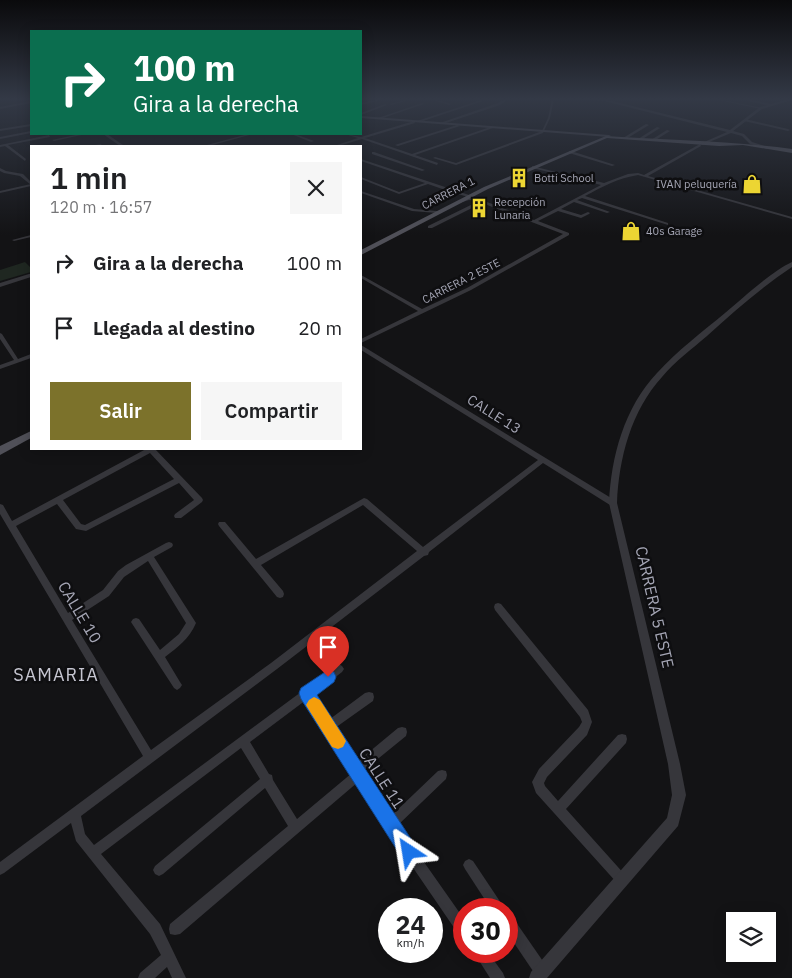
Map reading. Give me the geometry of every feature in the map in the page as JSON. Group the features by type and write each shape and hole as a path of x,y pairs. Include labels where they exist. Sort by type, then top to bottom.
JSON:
{"main road":[{"name":"CARRERA 1","path":"362,252 468,196 590,144"},
{"path":"696,144 701,144"},
{"path":"697,144 791,152"},
{"path":"740,148 791,152"},
{"path":"0,451 30,435"}],"street":[{"path":"0,146 12,144"},
{"path":"377,144 437,164"},
{"path":"397,145 402,144"},
{"path":"412,156 447,144"},
{"path":"435,158 456,164 511,144"},
{"path":"646,175 701,144"},
{"path":"740,148 741,144"},
{"path":"753,144 768,149"},
{"path":"6,145 25,160"},
{"path":"570,152 613,165"},
{"path":"373,153 423,170"},
{"path":"386,169 418,157"},
{"path":"362,160 468,196"},
{"path":"533,168 562,173 606,185"},
{"path":"0,169 21,176 30,183"},
{"path":"544,183 562,173"},
{"path":"454,203 469,199 481,201 535,222 628,174 646,175 792,218"},
{"path":"362,178 400,193 428,183"},
{"path":"367,185 372,182"},
{"path":"0,192 30,184"},
{"path":"481,201 475,196 486,188"},
{"path":"362,192 413,210 437,212"},
{"path":"424,204 454,192"},
{"path":"583,197 666,224"},
{"path":"430,227 481,201"},
{"path":"575,201 608,212"},
{"path":"413,210 421,221"},
{"path":"560,210 581,217 588,213"},
{"name":"CARRERA 2 ESTE","path":"362,341 478,284 567,234 535,222"},
{"path":"14,240 30,236"},
{"name":"CARRERA 5 ESTE","path":"539,975 673,821 679,795 674,764 613,503 613,485 624,436 634,414 654,382 718,322 792,264"},
{"path":"0,285 30,275"},
{"path":"362,277 422,312"},
{"path":"0,336 17,361"},
{"name":"CALLE 13","path":"362,348 613,503"},
{"path":"0,367 30,356"},
{"path":"11,525 59,501 149,450"},
{"path":"152,450 199,500 178,516"},
{"path":"0,869 425,552 543,460"},
{"path":"59,501 79,527 86,528 95,526 180,479"},
{"path":"255,564 364,501 425,552"},
{"name":"CALLE 10","path":"0,507 150,758"},
{"path":"222,524 280,594"},
{"path":"66,618 106,593 121,574 169,545"},
{"path":"149,556 191,623 189,630 183,637 159,656"},
{"path":"498,607 584,714 587,722 583,731 543,773 538,782 540,789 622,880"},
{"path":"136,622 177,685"},
{"path":"94,852 339,669"},
{"name":"CALLE 11","path":"306,693 391,824 453,914"},
{"path":"328,727 369,697"},
{"path":"175,928 295,827 402,732"},
{"path":"559,808 622,739"},
{"path":"244,740 295,827"},
{"path":"391,824 442,775"},
{"path":"159,870 268,779"},
{"path":"75,814 80,837 155,929 170,956 179,978"},
{"path":"469,865 492,898"},
{"path":"518,940 539,975"},
{"path":"145,978 170,956"},
{"path":"487,963 498,978"}],"shaded area":[{"path":"25,262 30,267 30,272 0,281 0,270"}],"slow traffic":[{"path":"314,705 338,741"}],"place":[{"name":"Botti School","path":"519,178"},
{"name":"IVAN peluquería","path":"752,184"},
{"name":"Recepción Lunaria","path":"479,208"},
{"name":"40s Garage","path":"631,231"}],"district":[{"name":"SAMARIA","path":"56,674"}],"route":[{"path":"328,677 306,693 409,852"}]}
